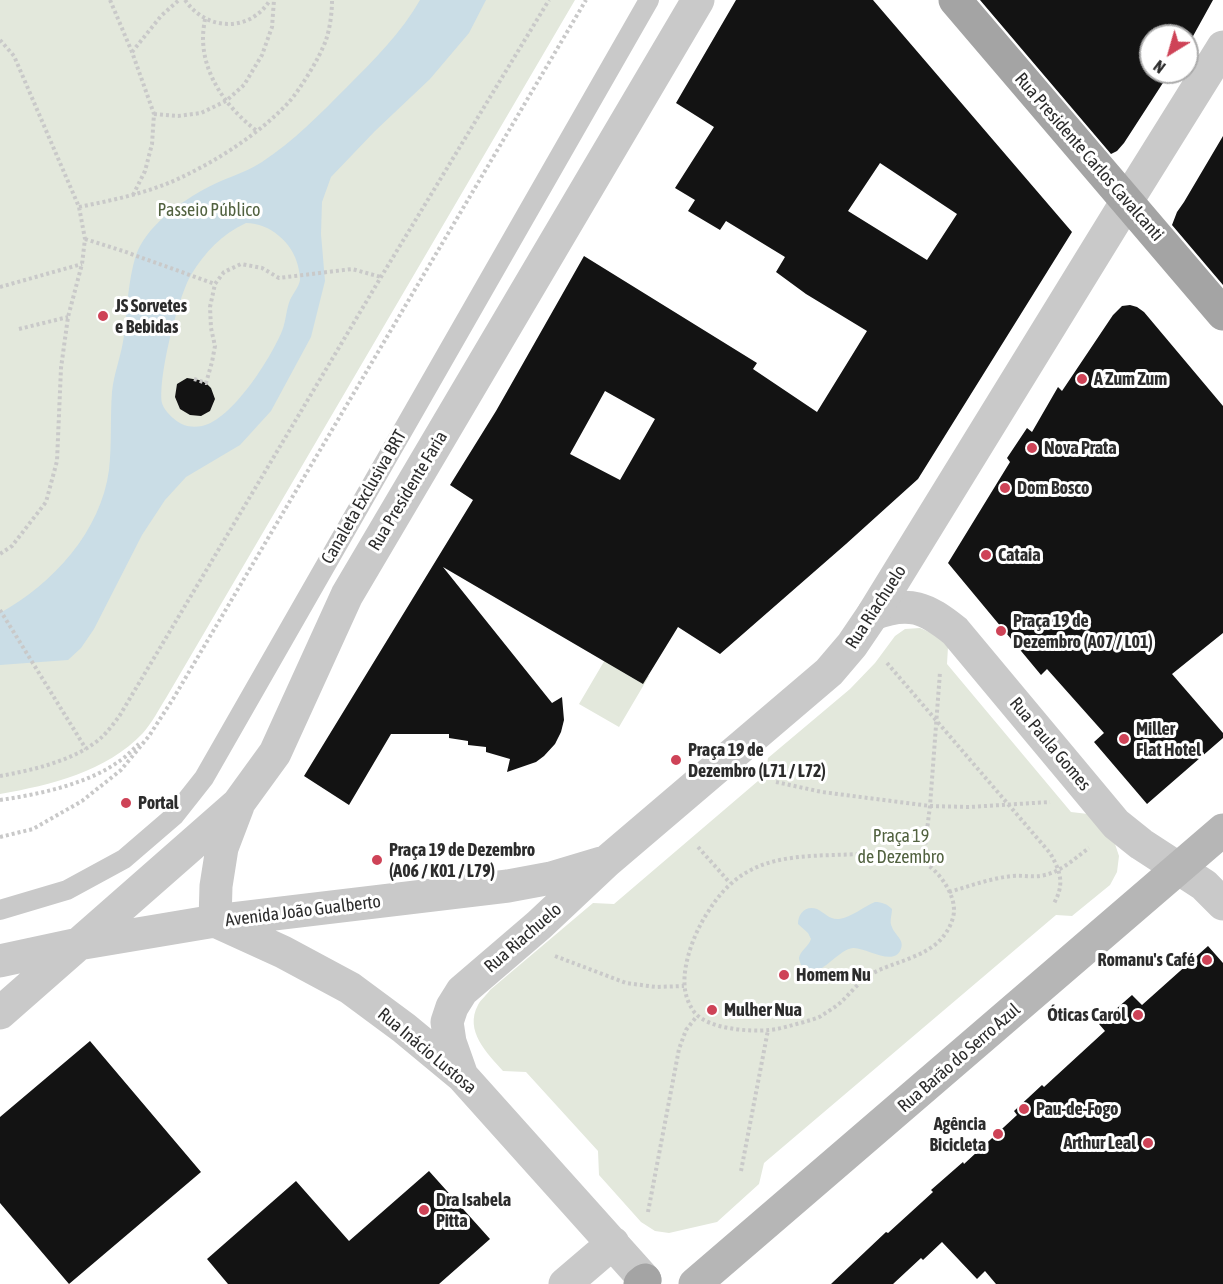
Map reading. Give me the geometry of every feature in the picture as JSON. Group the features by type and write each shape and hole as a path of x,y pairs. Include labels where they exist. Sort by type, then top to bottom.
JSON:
{"main road":[{"name":"Rua Presidente Carlos Cavalcanti","path":"955,0 1223,314"},
{"name":"Rua Barão do Serro Azul","path":"694,1284 1223,830"}],"street":[{"name":"Rua Presidente Faria","path":"0,1013 238,804 274,753 347,595 698,0"},
{"name":"Rua Riachuelo","path":"462,1076 450,1042 447,1022 452,1007 462,991 539,926 606,862 829,672 852,645 1223,47"},
{"name":"Rua Paula Gomes","path":"873,614 890,608 908,606 939,618 955,631 1116,825 1204,885 1223,904"},
{"path":"214,921 216,886 222,848 238,804"},
{"name":"Avenida João Gualberto","path":"0,961 78,944 214,921 508,886 551,878 606,862"},
{"name":"Rua Inácio Lustosa","path":"214,921 283,952 350,988 404,1028 462,1076 613,1243 645,1283"},
{"path":"565,1284 613,1243"}],"lane":[{"name":"Canaleta Exclusiva BRT","path":"0,910 67,890 124,859 174,816 204,778 649,0"}],"path":[{"path":"111,0 154,114 152,144 145,171 132,196"},
{"path":"132,52 161,16 179,0"},
{"path":"185,0 192,10 205,19 221,24 238,23 253,18 272,0"},
{"path":"154,114 178,116 201,113 226,101 244,85 262,55 272,27 272,0"},
{"path":"79,207 132,196 179,178 229,150 257,131 289,102 309,74 326,41 332,0"},
{"path":"0,776 25,772 86,749 103,736 120,715 549,0"},
{"path":"0,837 33,829 82,801 121,770 149,736 586,0"},
{"path":"205,19 203,37 205,59 214,81 226,101 242,119 257,131"},
{"path":"0,40 14,56 79,207 85,239 82,264 68,317 61,368 57,461 46,502 12,546 0,554"},
{"path":"85,239 214,284"},
{"path":"0,287 82,264"},
{"path":"194,379 206,383 212,362 215,346 210,308 214,284 224,272 242,264 262,268 279,278 352,268 381,277"},
{"path":"19,329 68,317"},
{"path":"0,610 86,749"},
{"path":"887,663 1050,853 1059,870 1060,884 1058,896 1053,905"},
{"path":"923,862 930,806 940,672"},
{"path":"0,800 62,788 100,772 121,760 149,736"},
{"path":"776,782 822,792 930,806 969,807 1050,802"},
{"path":"698,847 730,884"},
{"path":"949,892 998,878 1039,876 1059,870 1089,848"},
{"path":"871,854 902,856 923,862 939,875 949,892 954,909 952,922 941,940 923,952 872,973 839,1004 819,1018 768,1030 744,1030 714,1025 697,1016 688,1002 684,986 685,967 691,945 715,901 730,884 749,870 766,863 798,857 871,854"},
{"path":"548,954 626,983 656,987 684,986"},
{"path":"648,1212 679,1049 686,1030 697,1016"},
{"path":"741,1171 768,1030"}],"green space":[{"name":"Passeio Público","path":"0,0 575,0 149,725 128,746 95,767 58,781 0,794"},
{"name":"Praça 19 de Dezembro","path":"920,628 936,635 948,647 947,664 1071,812 1088,814 1115,844 1119,856 1117,872 1110,885 1072,916 1056,915 764,1163 759,1184 717,1222 669,1233 655,1231 641,1222 599,1175 598,1151 526,1072 503,1071 490,1057 476,1033 474,1015 478,1005 490,990 593,903 614,904 765,775 768,758 850,689 875,663 895,636 905,629"},
{"path":"609,653 649,676 619,727 579,704"}],"shaded area":[{"path":"420,0 486,0 469,33 430,79 331,177 322,202 321,234 325,281 311,337 271,411 240,445 186,477 165,500 142,535 94,629 81,648 68,660 0,665 0,613 38,587 71,554 96,514 104,492 110,460 113,385 123,342 131,277 140,246 155,225 187,200 210,186 257,165 296,136 377,56","holes":["246,223 264,226 286,242 295,258 299,283 290,300 277,343 238,400 214,421 202,426 184,425 174,419 162,403 166,357 180,301 191,275 215,245 237,227"]},
{"path":"875,902 880,902 892,909 891,925 902,944 896,955 891,957 853,948 814,972 802,967 800,955 811,939 798,924 799,916 803,911 813,908 839,919"}],"building":[{"path":"736,0 873,0 1072,232 918,479 720,654 678,627 643,684 443,567 552,703 562,697 564,720 561,732 555,744 536,762 507,772 510,759 486,752 486,747 468,745 468,741 449,738 449,734 391,734 349,805 304,776 473,500 450,485 496,411 584,256 757,363 753,369 817,412 867,331 806,294 776,272 785,257 726,221 720,230 688,211 695,200 675,188 714,127 676,103","holes":["880,163 957,214 927,260 848,211","605,391 655,419 620,480 570,454"]},
{"path":"980,0 1213,0 1199,25 1139,24 1139,84 1162,84 1124,143 1111,154"},
{"path":"1223,136 1223,285 1172,225 1177,212"},
{"path":"1130,305 1144,312 1223,406 1223,633 1172,674 1223,733 1223,738 1147,804 1094,742 1104,733 1047,669 1041,675 948,563 1010,462 1007,458 1027,428 1032,432 1058,387 1062,391 1113,315 1122,306"},
{"path":"187,378 199,380 211,388 215,399 210,411 201,416 190,415 180,409 175,397 177,384"},
{"path":"1208,946 1223,963 1223,1284 996,1284 985,1271 977,1279 942,1242 893,1284 831,1284 933,1192 931,1190 963,1162 964,1164 1017,1115 1014,1111 1042,1085 1044,1087 1105,1031 1099,1024 1132,995 1142,1005"},
{"path":"90,1041 201,1172 69,1284 0,1203 0,1117"},
{"name":"Dra Isabela Pitta","path":"429,1171 490,1239 439,1284 228,1284 207,1259 296,1181 349,1241"}],"place":[{"name":"JS Sorvetes e Bebidas","path":"103,316"},
{"name":"A Zum Zum","path":"1082,379"},
{"name":"Nova Prata","path":"1032,448"},
{"name":"Dom Bosco","path":"1005,488"},
{"name":"Cataia","path":"986,555"},
{"name":"Praça 19 de Dezembro (A07 / L01)","path":"1001,631"},
{"name":"Miller Flat Hotel","path":"1124,739"},
{"name":"Praça 19 de Dezembro (L71 / L72)","path":"676,760"},
{"name":"Portal","path":"126,803"},
{"name":"Praça 19 de Dezembro (A06 / K01 / L79)","path":"377,860"},
{"name":"Romanu's Café","path":"1207,960"},
{"name":"Homem Nu","path":"784,975"},
{"name":"Mulher Nua","path":"712,1010"},
{"name":"Óticas Carol","path":"1138,1015"},
{"name":"Pau-de-Fogo","path":"1024,1109"},
{"name":"Agência Bicicleta","path":"998,1134"},
{"name":"Arthur Leal","path":"1148,1143"},
{"name":"Dra Isabela Pitta","path":"424,1210"}]}
